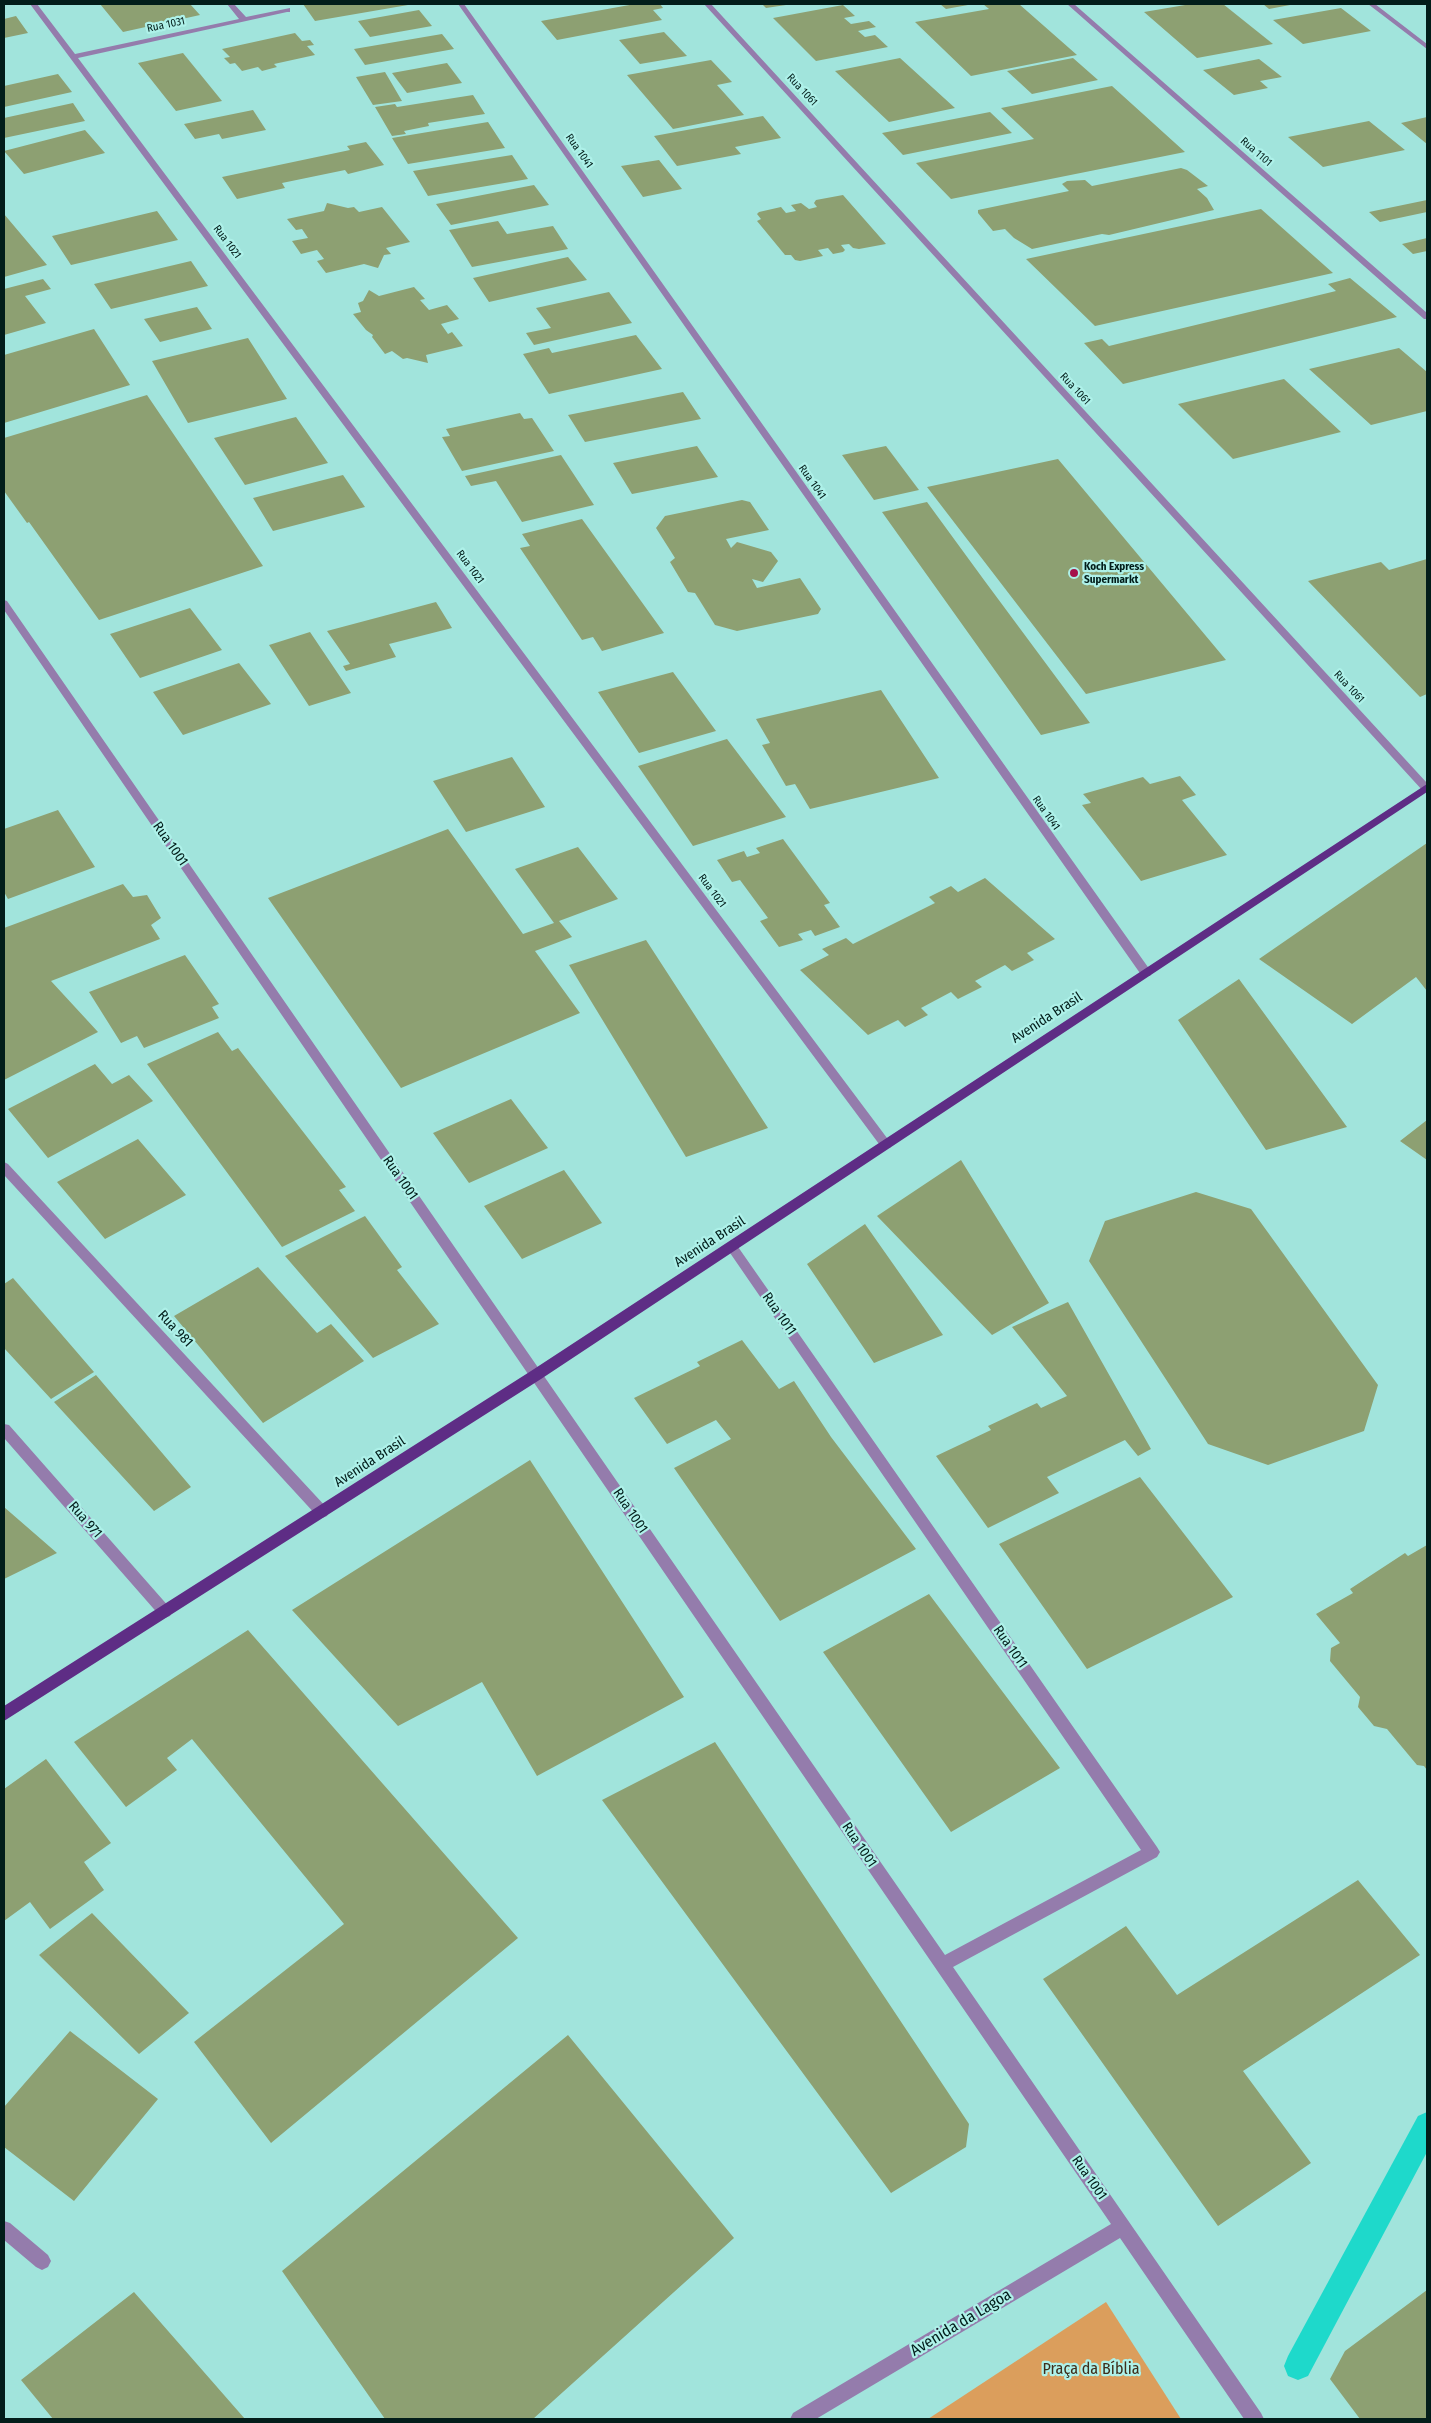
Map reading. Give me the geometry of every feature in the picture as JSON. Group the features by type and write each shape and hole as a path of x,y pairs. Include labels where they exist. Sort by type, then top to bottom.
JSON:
{"main road":[{"name":"Avenida Brasil","path":"4,1714 536,1375 1427,788"}],"street":[{"name":"Rua 1021","path":"34,4 886,1144"},
{"path":"230,4 244,20"},
{"name":"Rua 1041","path":"461,4 1146,973"},
{"name":"Rua 1061","path":"707,4 1427,788"},
{"name":"Rua 1101","path":"1070,4 1427,317"},
{"path":"1371,4 1427,47"},
{"name":"Rua 1031","path":"73,57 287,10"},
{"name":"Rua 1001","path":"4,603 1255,2419"},
{"name":"Rua 981","path":"4,1167 322,1512"},
{"name":"Rua 1011","path":"732,1246 1152,1852 942,1965"},
{"name":"Rua 971","path":"4,1429 165,1612"},
{"name":"Avenida da Lagoa","path":"799,2419 1122,2226"},
{"path":"4,2229 42,2261"}],"green space":[{"name":"Praça da Bíblia","path":"1106,2302 1181,2419 928,2419"}],"building":[{"path":"100,4 190,4 200,15 123,32"},
{"path":"303,4 408,4 408,5 315,21"},
{"path":"635,4 660,4 663,8 653,10 662,20 557,40 541,21"},
{"path":"762,4 786,4 786,5 766,8"},
{"path":"940,4 968,4 968,5 946,9"},
{"path":"983,4 1019,4 1077,55 971,76 915,22 989,9"},
{"path":"1191,4 1223,4 1273,44 1197,58 1144,12"},
{"path":"1263,4 1290,4 1290,5 1269,9"},
{"path":"843,5 855,16 844,18 851,24 869,21 876,27 858,31 865,37 875,35 888,47 816,61 773,18"},
{"path":"1341,8 1371,31 1303,44 1273,20"},
{"path":"419,10 432,26 370,37 358,21"},
{"path":"16,16 28,33 4,38 4,19"},
{"path":"664,32 687,56 640,64 619,40"},
{"path":"295,33 302,41 310,40 314,45 307,46 315,55 274,64 277,67 262,71 258,67 242,71 235,63 230,64 224,58 230,57 222,49"},
{"path":"442,34 454,49 365,65 354,49"},
{"path":"183,53 222,101 176,111 138,63"},
{"path":"900,58 955,108 889,122 835,71"},
{"path":"1073,58 1098,80 1032,94 1007,71"},
{"path":"1259,59 1282,77 1260,81 1268,88 1234,95 1203,70"},
{"path":"711,60 732,82 717,85 744,115 673,129 627,75"},
{"path":"447,63 462,83 407,93 392,73"},
{"path":"385,72 402,101 373,105 356,77"},
{"path":"58,74 72,92 4,107 4,86"},
{"path":"1112,86 1185,152 951,199 916,163 1034,139 1001,108"},
{"path":"473,95 485,114 428,123 429,126 404,131 406,134 392,136 375,107 395,104 397,107"},
{"path":"73,103 85,121 4,138 4,118"},
{"path":"253,110 266,130 222,139 219,134 195,139 184,124"},
{"path":"990,112 1012,133 903,155 882,133"},
{"path":"763,116 781,138 735,147 741,154 677,166 654,136"},
{"path":"1427,117 1427,144 1401,123"},
{"path":"1369,121 1405,150 1323,167 1288,137"},
{"path":"488,122 505,148 408,164 392,138"},
{"path":"85,130 105,153 24,174 4,151"},
{"path":"366,142 384,165 348,174 345,170 282,183 285,188 237,199 222,177 350,150 347,146"},
{"path":"512,155 528,179 428,196 413,171"},
{"path":"659,160 682,189 643,197 621,166"},
{"path":"1181,168 1187,170 1208,186 1197,189 1207,198 1214,210 1109,235 1102,234 1032,249 1014,238 1005,229 993,231 978,213 978,210 1069,191 1062,184 1067,181 1085,180 1092,186"},
{"path":"534,185 549,205 451,225 436,204"},
{"path":"843,195 886,244 859,249 853,248 849,244 841,245 845,250 843,252 833,254 828,248 818,250 823,256 800,261 795,260 791,255 785,255 757,221 761,219 757,214 759,212 781,207 786,213 796,211 791,205 801,203 809,209 817,207 814,203 816,200"},
{"path":"1427,200 1427,212 1380,222 1369,212"},
{"path":"327,203 348,208 354,207 359,212 382,207 410,242 386,248 391,254 384,255 378,268 364,264 326,273 317,261 324,259 317,250 301,254 292,241 308,238 302,229 296,230 287,219 324,211"},
{"path":"1261,209 1333,273 1095,326 1026,259"},
{"path":"157,211 178,240 71,265 52,236"},
{"path":"4,214 47,265 4,277"},
{"path":"498,221 507,234 553,226 568,249 472,267 449,230"},
{"path":"1427,238 1427,251 1413,254 1402,244"},
{"path":"568,257 587,280 489,302 473,278"},
{"path":"191,261 208,286 111,309 94,284"},
{"path":"1350,278 1397,317 1123,384 1084,343 1102,339 1109,346 1336,291 1328,284"},
{"path":"43,279 51,289 25,296 46,323 4,335 4,289"},
{"path":"414,287 425,299 420,300 429,310 447,305 459,319 441,324 448,334 452,332 463,346 426,355 428,363 407,358 403,359 392,351 385,354 372,337 373,335 366,330 353,314 361,312 358,303 363,301 369,290 379,296"},
{"path":"609,292 632,323 534,345 526,333 551,328 536,308"},
{"path":"197,307 212,329 160,342 144,319"},
{"path":"94,329 130,385 4,423 4,355"},
{"path":"636,335 662,369 549,394 523,354 549,348 552,353"},
{"path":"248,338 287,399 188,423 152,361"},
{"path":"1399,348 1427,372 1427,411 1371,425 1309,369"},
{"path":"1284,379 1341,432 1233,459 1178,404"},
{"path":"683,392 701,419 585,442 568,415"},
{"path":"147,395 263,566 99,620 29,522 27,523 4,491 4,438"},
{"path":"520,413 524,419 532,418 554,451 462,471 442,437 450,436 446,429"},
{"path":"296,417 328,463 245,485 214,438"},
{"path":"697,446 718,477 632,494 613,463"},
{"path":"886,446 919,490 874,500 842,455"},
{"path":"561,455 594,505 522,522 496,481 471,486 465,476"},
{"name":"Koch Express Supermarkt","path":"1058,459 1226,660 1086,694 927,487"},
{"path":"343,475 365,507 273,531 253,498"},
{"path":"742,500 750,502 769,530 726,539 731,548 737,542 771,552 778,561 763,582 752,579 757,588 800,578 821,609 818,614 737,631 715,625 695,593 688,592 670,562 675,558 656,528 665,516"},
{"path":"927,502 1090,723 1041,735 882,512"},
{"path":"582,519 664,633 602,651 593,637 582,640 520,548 530,546 522,534"},
{"path":"1427,559 1427,694 1420,697 1308,581 1381,562 1389,570"},
{"path":"436,602 452,628 389,644 396,657 346,671 343,666 350,664 327,631"},
{"path":"190,608 222,650 140,678 110,634"},
{"path":"310,632 351,693 309,706 269,645"},
{"path":"239,663 271,704 183,735 153,692"},
{"path":"673,672 716,731 639,753 598,692"},
{"path":"881,690 939,778 810,809 795,784 786,786 762,745 770,743 756,719"},
{"path":"727,739 786,817 693,846 638,766"},
{"path":"512,757 545,807 466,832 433,781"},
{"path":"1180,776 1196,795 1182,800 1227,855 1141,881 1082,805 1091,803 1083,794 1143,777 1150,784"},
{"path":"58,810 95,867 8,899 4,892 4,829"},
{"path":"448,829 523,934 554,923 515,869 578,847 618,899 559,921 572,937 535,951 580,1013 401,1088 268,898"},
{"path":"783,839 830,903 824,905 840,927 815,936 811,930 798,934 803,940 779,947 760,921 768,918 740,880 732,882 717,860 744,851 747,857 760,853 756,848"},
{"path":"1427,843 1427,991 1416,977 1352,1024 1259,959"},
{"path":"985,878 1055,939 1027,953 1034,960 1012,971 1005,965 975,981 982,987 958,999 951,992 921,1008 928,1015 905,1027 898,1020 868,1035 800,970 829,955 822,949 846,938 853,944 935,903 929,897 951,886 958,892"},
{"path":"123,884 133,897 147,895 161,918 151,925 160,939 51,981 98,1032 4,1080 4,928"},
{"path":"646,940 768,1128 686,1157 569,965"},
{"path":"185,955 219,1004 212,1007 219,1018 144,1048 137,1036 121,1043 89,992"},
{"path":"1239,979 1347,1127 1266,1150 1178,1020"},
{"path":"218,1032 232,1051 238,1048 346,1187 339,1190 355,1211 282,1247 147,1064"},
{"path":"95,1064 112,1084 129,1075 153,1101 48,1158 8,1109"},
{"path":"511,1099 548,1148 469,1183 433,1133"},
{"path":"1427,1120 1427,1160 1400,1141"},
{"path":"138,1139 186,1195 105,1239 57,1182"},
{"path":"961,1160 1049,1303 992,1335 877,1216"},
{"path":"564,1170 602,1223 522,1259 484,1206"},
{"path":"1196,1192 1251,1209 1378,1385 1364,1431 1268,1465 1208,1444 1089,1261 1105,1221"},
{"path":"365,1216 402,1267 397,1270 439,1324 373,1358 285,1256"},
{"path":"865,1224 943,1335 874,1363 807,1264"},
{"path":"258,1267 317,1333 331,1324 364,1361 263,1423 174,1316"},
{"path":"13,1278 94,1372 51,1399 4,1348 4,1284"},
{"path":"1068,1302 1151,1449 1138,1456 1125,1440 1047,1477 1059,1493 988,1528 936,1456 991,1430 988,1426 1037,1403 1041,1408 1067,1396 1012,1327"},
{"path":"742,1340 779,1389 794,1381 831,1437 916,1549 780,1621 674,1468 731,1439 716,1420 667,1444 634,1398 700,1366 697,1362"},
{"path":"96,1375 191,1487 154,1511 54,1402"},
{"path":"530,1460 684,1697 537,1776 482,1682 398,1726 292,1610"},
{"path":"1140,1477 1233,1597 1087,1669 999,1544"},
{"path":"4,1507 57,1553 4,1579"},
{"path":"1427,1545 1427,1770 1424,1766 1417,1765 1387,1729 1374,1726 1358,1707 1360,1697 1330,1661 1331,1648 1340,1643 1316,1614 1353,1593 1350,1589 1405,1553 1408,1556"},
{"path":"929,1594 1060,1768 951,1832 823,1652"},
{"path":"248,1630 518,1938 271,2143 194,2042 344,1924 192,1739 167,1758 177,1770 126,1807 74,1742"},
{"path":"715,1742 969,2124 966,2147 891,2193 602,1800"},
{"path":"46,1759 111,1843 84,1862 104,1890 50,1929 30,1902 4,1921 4,1789"},
{"path":"1358,1880 1420,1955 1243,2071 1311,2163 1218,2226 1043,1979 1126,1926 1177,1995"},
{"path":"92,1913 189,2013 139,2054 39,1955"},
{"path":"70,2031 158,2099 74,2201 4,2147 4,2107"},
{"path":"568,2035 734,2238 533,2419 385,2419 282,2271"},
{"path":"1427,2290 1427,2419 1360,2419 1330,2379 1345,2351"},
{"path":"134,2292 245,2419 53,2419 21,2380"}],"waterway":[{"path":"1298,2366 1427,2125"}],"place":[{"name":"Koch Express Supermarkt","path":"1074,573"}]}
